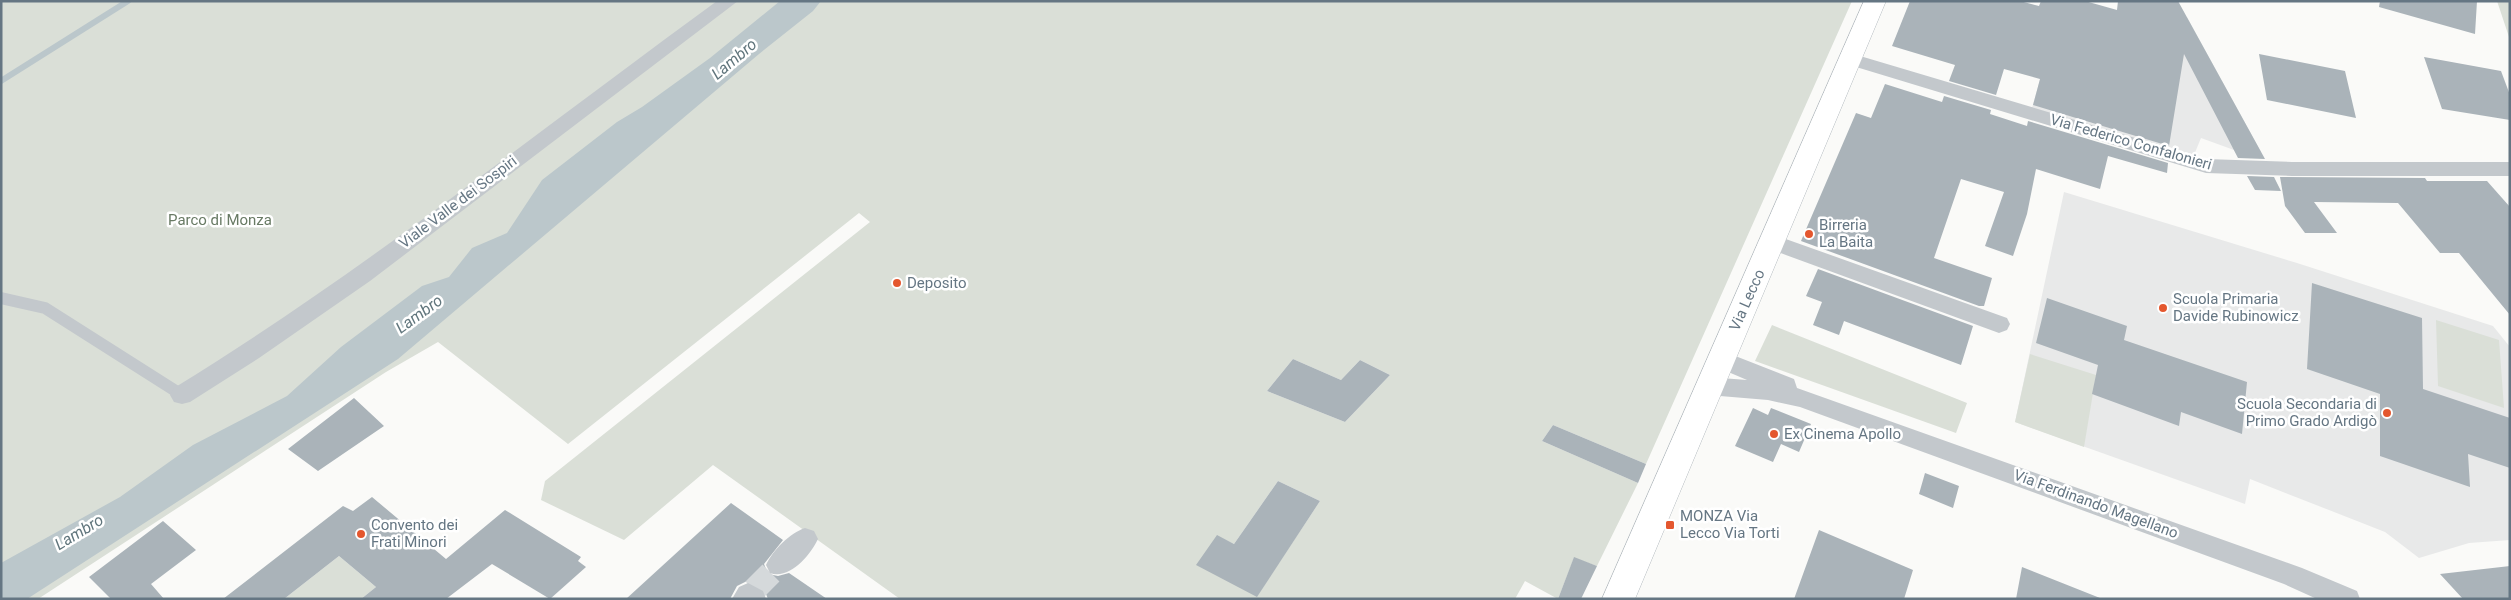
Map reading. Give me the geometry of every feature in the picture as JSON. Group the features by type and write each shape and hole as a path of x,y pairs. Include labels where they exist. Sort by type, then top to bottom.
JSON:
{"main road":[{"name":"Via Lecco","path":"1618,599 1875,1"}],"street":[{"name":"Viale Valle dei Sospiri","path":"182,394 252,352 362,276 576,113 729,1"},
{"name":"Via Federico Confalonieri","path":"1850,60 2206,166 2301,169 2510,169"},
{"path":"1772,242 1999,324"},
{"name":"Via Ferdinando Magellano","path":"1720,359 1844,412 2321,594 2347,599"},
{"name":"Via Ferdinando Magellano","path":"1708,386 1768,391 1794,396 1844,412"},
{"path":"779,565 805,539"}],"lane":[{"path":"1,298 45,308 182,394"}],"shaded area":[{"path":"2148,15 2187,17 2261,152 2234,150 2201,138 2194,155 2032,108 2057,20"},
{"path":"2064,192 2297,263 2493,326 2510,347 2510,540 2469,543 2419,558 2385,532 2250,479 2245,504 2015,422"}],"green space":[{"name":"Parco di Monza","path":"1,1 1852,1 1646,464 1553,425 1542,441 1638,483 1597,566 1574,558 1558,599 1525,581 1515,599 900,599 713,465 624,540 541,500 545,481 870,222 859,213 568,444 438,342 386,372 38,599 1,599","holes":["1293,359 1341,380 1360,360 1390,375 1345,422 1267,391","1278,481 1320,501 1257,596 1217,536 1234,544"]},
{"path":"2497,1 2510,1 2510,40"},
{"path":"2436,320 2499,340 2504,408 2438,386"},
{"path":"1772,325 1967,403 1956,433 1755,361"},
{"path":"2030,354 2096,375 2084,447 2015,422"},
{"path":"339,556 376,587 361,599 284,599"}],"water":[{"name":"Lambro","path":"780,1 821,1 813,11 759,54 398,359 27,599 1,599 1,563 120,497 193,445 287,396 341,347 422,286 449,277 472,248 507,233 542,180 617,122 642,107 710,58"}],"building":[{"path":"1910,1 2020,1 2039,6 2041,1 2085,1 2117,10 2118,1 2178,1 2265,159 2238,158 2184,54 2169,146 2033,105 2040,79 2004,69 1996,95 1949,81 1955,65 1892,46"},
{"path":"2380,1 2477,1 2475,34 2379,7"},
{"path":"2259,54 2345,71 2356,118 2267,100"},
{"path":"2424,57 2501,71 2510,95 2510,120 2442,109"},
{"path":"1885,84 1942,102 1944,96 1991,110 1990,114 2027,126 2028,121 2168,163 2167,173 2108,156 2100,189 2036,169 2027,214 2013,256 1985,246 2004,192 1961,179 1934,258 1992,278 1984,306 1979,306 1801,241 1856,113 1871,118"},
{"path":"2247,176 2274,177 2281,191 2255,190"},
{"path":"2280,177 2425,178 2427,181 2487,181 2510,207 2510,315 2459,253 2440,253 2398,203 2314,202 2337,233 2305,233 2285,206"},
{"path":"1818,269 1973,326 1961,365 1844,321 1839,335 1813,325 1822,302 1806,296"},
{"path":"2312,283 2422,318 2423,389 2510,418 2510,468 2468,454 2470,487 2380,456 2380,394 2307,369"},
{"path":"2047,298 2127,326 2124,340 2247,382 2242,434 2181,412 2179,426 2092,394 2098,365 2036,343"},
{"path":"1293,359 1341,380 1360,360 1390,375 1345,422 1267,391"},
{"path":"354,398 384,426 318,471 288,449"},
{"name":"Ex Cinema Apollo","path":"1753,408 1768,415 1771,408 1811,424 1799,452 1781,444 1773,462 1735,446"},
{"path":"1553,425 1646,464 1638,483 1542,441"},
{"path":"1925,473 1959,486 1953,508 1919,494"},
{"path":"1278,481 1320,501 1257,597 1196,565 1217,535 1234,544"},
{"name":"Convento dei Frati Minori","path":"372,497 446,559 505,510 581,557 578,561 586,567 550,599 492,564 446,599 361,599 376,587 339,556 284,599 223,599 343,506 353,511"},
{"path":"731,503 783,540 764,564 768,574 778,576 789,573 827,599 768,599 764,589 747,581 737,586 730,599 626,599"},
{"path":"163,521 196,550 151,584 164,599 111,599 89,577"},
{"path":"1819,530 1913,570 1904,599 1794,599"},
{"path":"1574,557 1597,566 1581,599 1558,599"},
{"path":"2510,566 2510,599 2463,599 2440,574"},
{"path":"2022,567 2100,598 2016,599"}],"waterway":[{"path":"1,81 128,1"}],"tunnel":[{"path":"754,590 779,565"}],"place":[{"name":"Birreria La Baita","path":"1809,234"},
{"name":"Deposito","path":"897,283"},
{"name":"Scuola Primaria Davide Rubinowicz","path":"2163,308"},
{"name":"Scuola Secondaria di Primo Grado Ardigò","path":"2387,413"},
{"name":"Ex Cinema Apollo","path":"1774,434"},
{"name":"MONZA Via Lecco Via Torti","path":"1670,525"},
{"name":"Convento dei Frati Minori","path":"361,534"}]}
